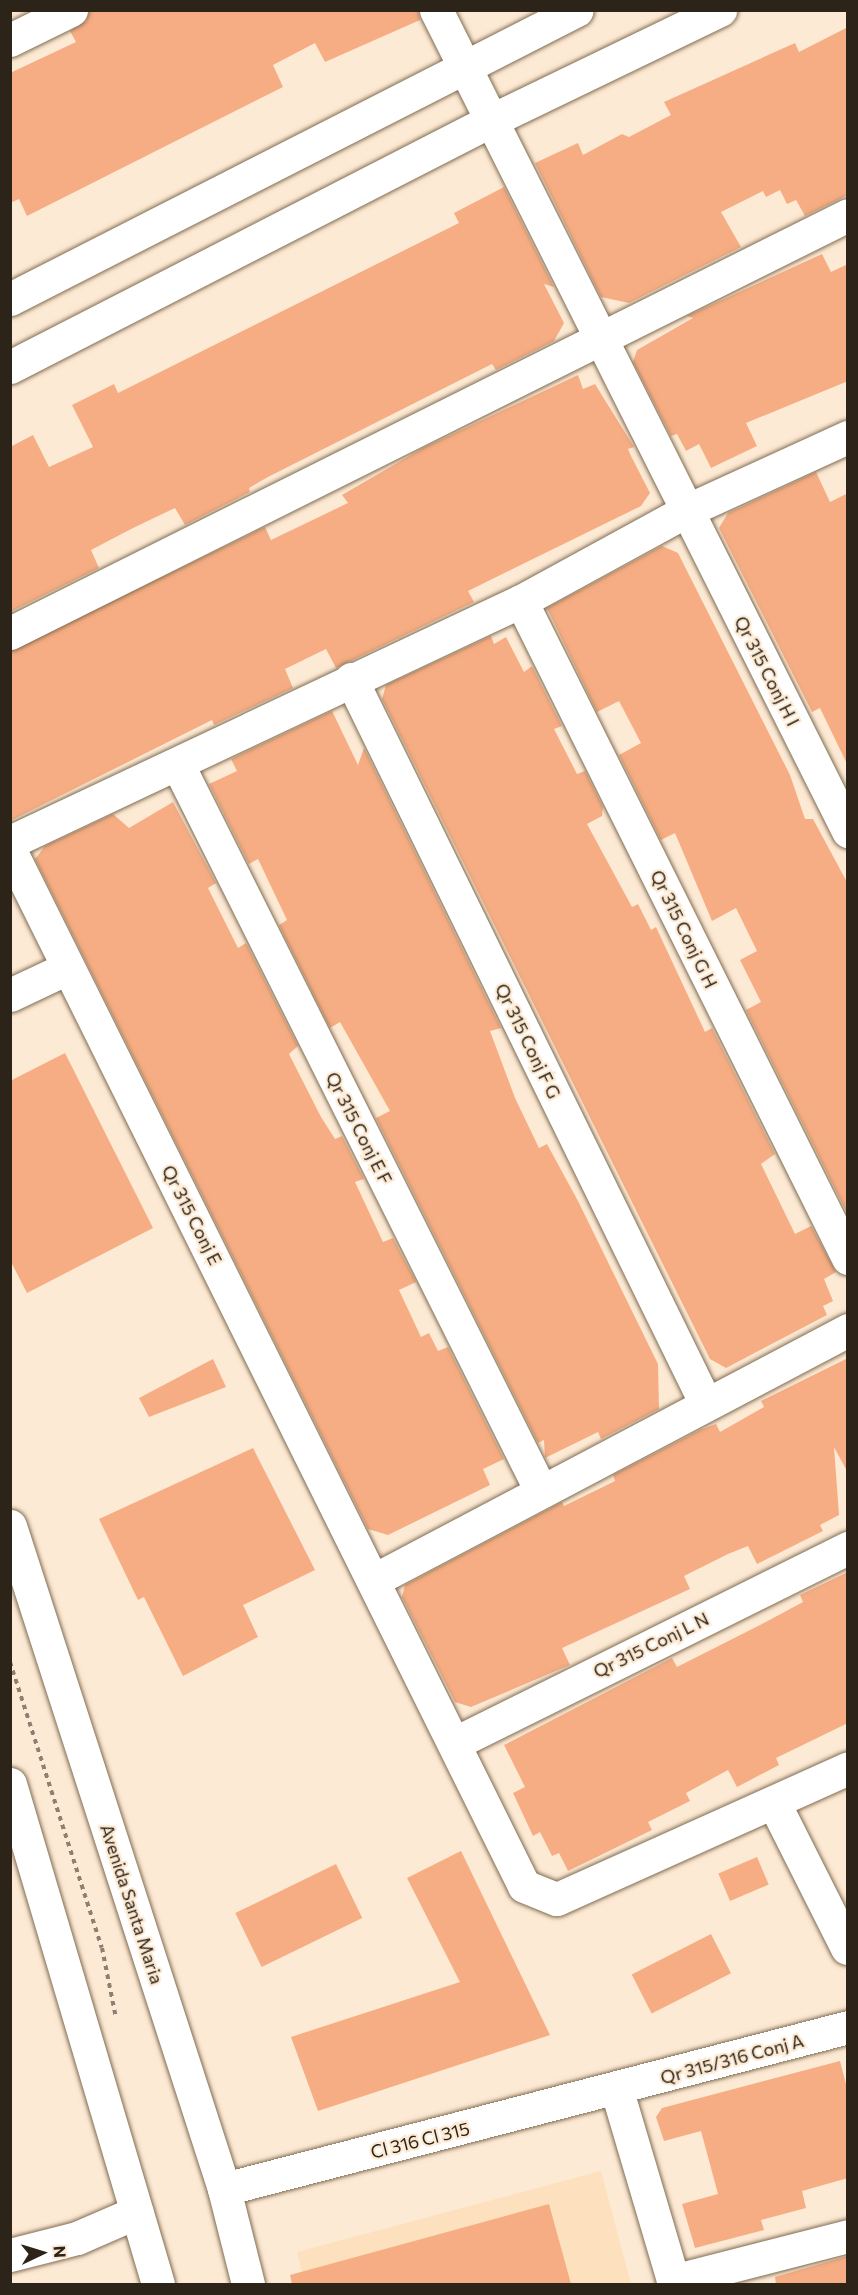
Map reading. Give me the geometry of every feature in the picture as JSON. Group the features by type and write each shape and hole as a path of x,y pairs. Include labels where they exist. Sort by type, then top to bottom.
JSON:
{"street":[{"path":"10,40 71,10"},
{"name":"Qr 315 Conj H I","path":"436,10 488,122 597,341 848,831"},
{"path":"10,299 577,10"},
{"path":"10,367 488,122 720,10"},
{"path":"10,633 848,215"},
{"path":"10,842 178,767 351,679 521,601 686,511 848,437"},
{"name":"Qr 315 Conj G H","path":"521,601 848,1258"},
{"name":"Qr 315 Conj F G","path":"351,679 705,1402"},
{"name":"Qr 315 Conj E F","path":"178,767 540,1489"},
{"name":"Qr 315 Conj E","path":"10,850 67,968 376,1579 524,1886 539,1896 557,1899 775,1805 848,1768"},
{"path":"13,986 67,968"},
{"path":"376,1579 540,1489 848,1330"},
{"name":"Avenida Santa Maria","path":"10,1526 224,2189 248,2284"},
{"name":"Qr 315 Conj L N","path":"455,1743 848,1548"},
{"path":"13,1803 160,2279"},
{"path":"775,1805 848,1948"},
{"name":"Qr 315/316 Conj A","path":"617,2091 848,2027"},
{"path":"617,2091 674,2283 848,2236"},
{"name":"Cl 316 Cl 315","path":"224,2189 617,2091"},
{"path":"10,2255 77,2238 138,2212"}],"shaded area":[{"path":"601,2171 631,2284 305,2284 297,2252"}],"building":[{"path":"90,10 418,10 420,20 325,62 315,43 273,65 283,87 27,216 19,199 10,203 10,73 76,42 70,31 86,21"},
{"path":"848,27 848,195 805,216 796,200 787,204 780,190 766,197 763,191 721,212 741,247 629,303 601,297 535,163 578,143 583,155 622,134 629,137 671,115 664,102 795,43 799,52"},
{"path":"504,187 554,287 544,284 564,323 554,341 496,370 492,364 268,477 249,488 250,492 185,525 175,508 133,528 91,550 99,568 10,612 10,447 33,435 49,467 93,447 72,405 114,384 118,393 459,223 454,213"},
{"path":"822,254 831,272 848,264 848,381 746,423 757,446 711,468 699,444 686,451 677,434 671,436 633,362 637,350 693,318 687,316"},
{"path":"578,375 583,389 595,384 634,447 628,449 650,493 641,506 468,591 474,602 336,668 326,649 285,669 293,688 214,725 212,720 10,821 10,651 265,527 271,540 348,503 342,495 423,448"},
{"path":"816,472 830,502 848,493 848,766 820,708 812,712 719,528 728,513"},
{"path":"662,546 678,553 790,775 805,819 813,819 848,884 848,1215 746,1010 761,1002 740,960 757,951 736,908 712,921 675,833 661,840 619,755 641,743 619,701 597,712 547,608"},
{"path":"491,636 494,644 506,637 524,672 532,666 562,726 554,729 577,774 585,771 603,807 602,816 587,824 632,907 638,904 651,930 656,927 705,1032 712,1028 775,1154 761,1164 795,1234 811,1226 836,1272 824,1279 833,1301 823,1306 827,1315 726,1368 710,1359 382,699 386,685"},
{"path":"332,711 358,765 364,748 501,1028 490,1031 515,1098 539,1148 547,1144 578,1201 658,1364 659,1409 601,1439 598,1432 545,1458 544,1440 538,1443 376,1118 390,1111 340,1022 330,1028 279,925 287,920 258,859 249,864 209,784 237,771 231,759"},
{"path":"173,802 216,883 208,888 238,948 246,943 298,1046 289,1054 321,1117 335,1139 342,1136 364,1179 355,1182 383,1242 393,1238 416,1282 399,1290 421,1337 429,1333 438,1351 448,1347 504,1459 483,1469 490,1485 388,1535 368,1529 35,859 45,846 113,814 129,828"},
{"path":"65,1053 153,1228 27,1293 10,1260 10,1081"},
{"path":"848,1358 848,1473 834,1447 839,1515 820,1525 823,1531 757,1564 748,1546 728,1554 684,1576 690,1589 562,1648 570,1665 471,1707 455,1702 402,1597 405,1585 562,1502 564,1506 615,1481 613,1475 700,1430 716,1424 720,1432 764,1407 761,1401"},
{"path":"213,1359 226,1387 149,1417 139,1398"},
{"path":"253,1448 315,1570 243,1605 258,1637 183,1676 144,1597 138,1600 99,1519"},
{"path":"848,1572 848,1723 776,1758 779,1765 737,1787 728,1770 686,1793 690,1801 648,1822 652,1830 568,1871 559,1853 552,1856 540,1832 533,1836 513,1793 525,1787 504,1745 672,1658 677,1667 803,1602 800,1595"},
{"path":"461,1851 550,2035 318,2111 291,2037 460,1982 407,1878"},
{"path":"757,1857 769,1885 730,1901 718,1873"},
{"path":"336,1864 362,1918 262,1967 235,1913"},
{"path":"711,1934 731,1973 652,2014 632,1974"},
{"path":"840,2061 848,2092 848,2178 802,2191 806,2208 761,2220 764,2230 695,2248 682,2204 718,2194 701,2131 664,2141 656,2117 662,2108"},
{"path":"549,2204 571,2284 292,2284 290,2275"},
{"path":"848,2256 848,2284 776,2284 775,2277"}]}
